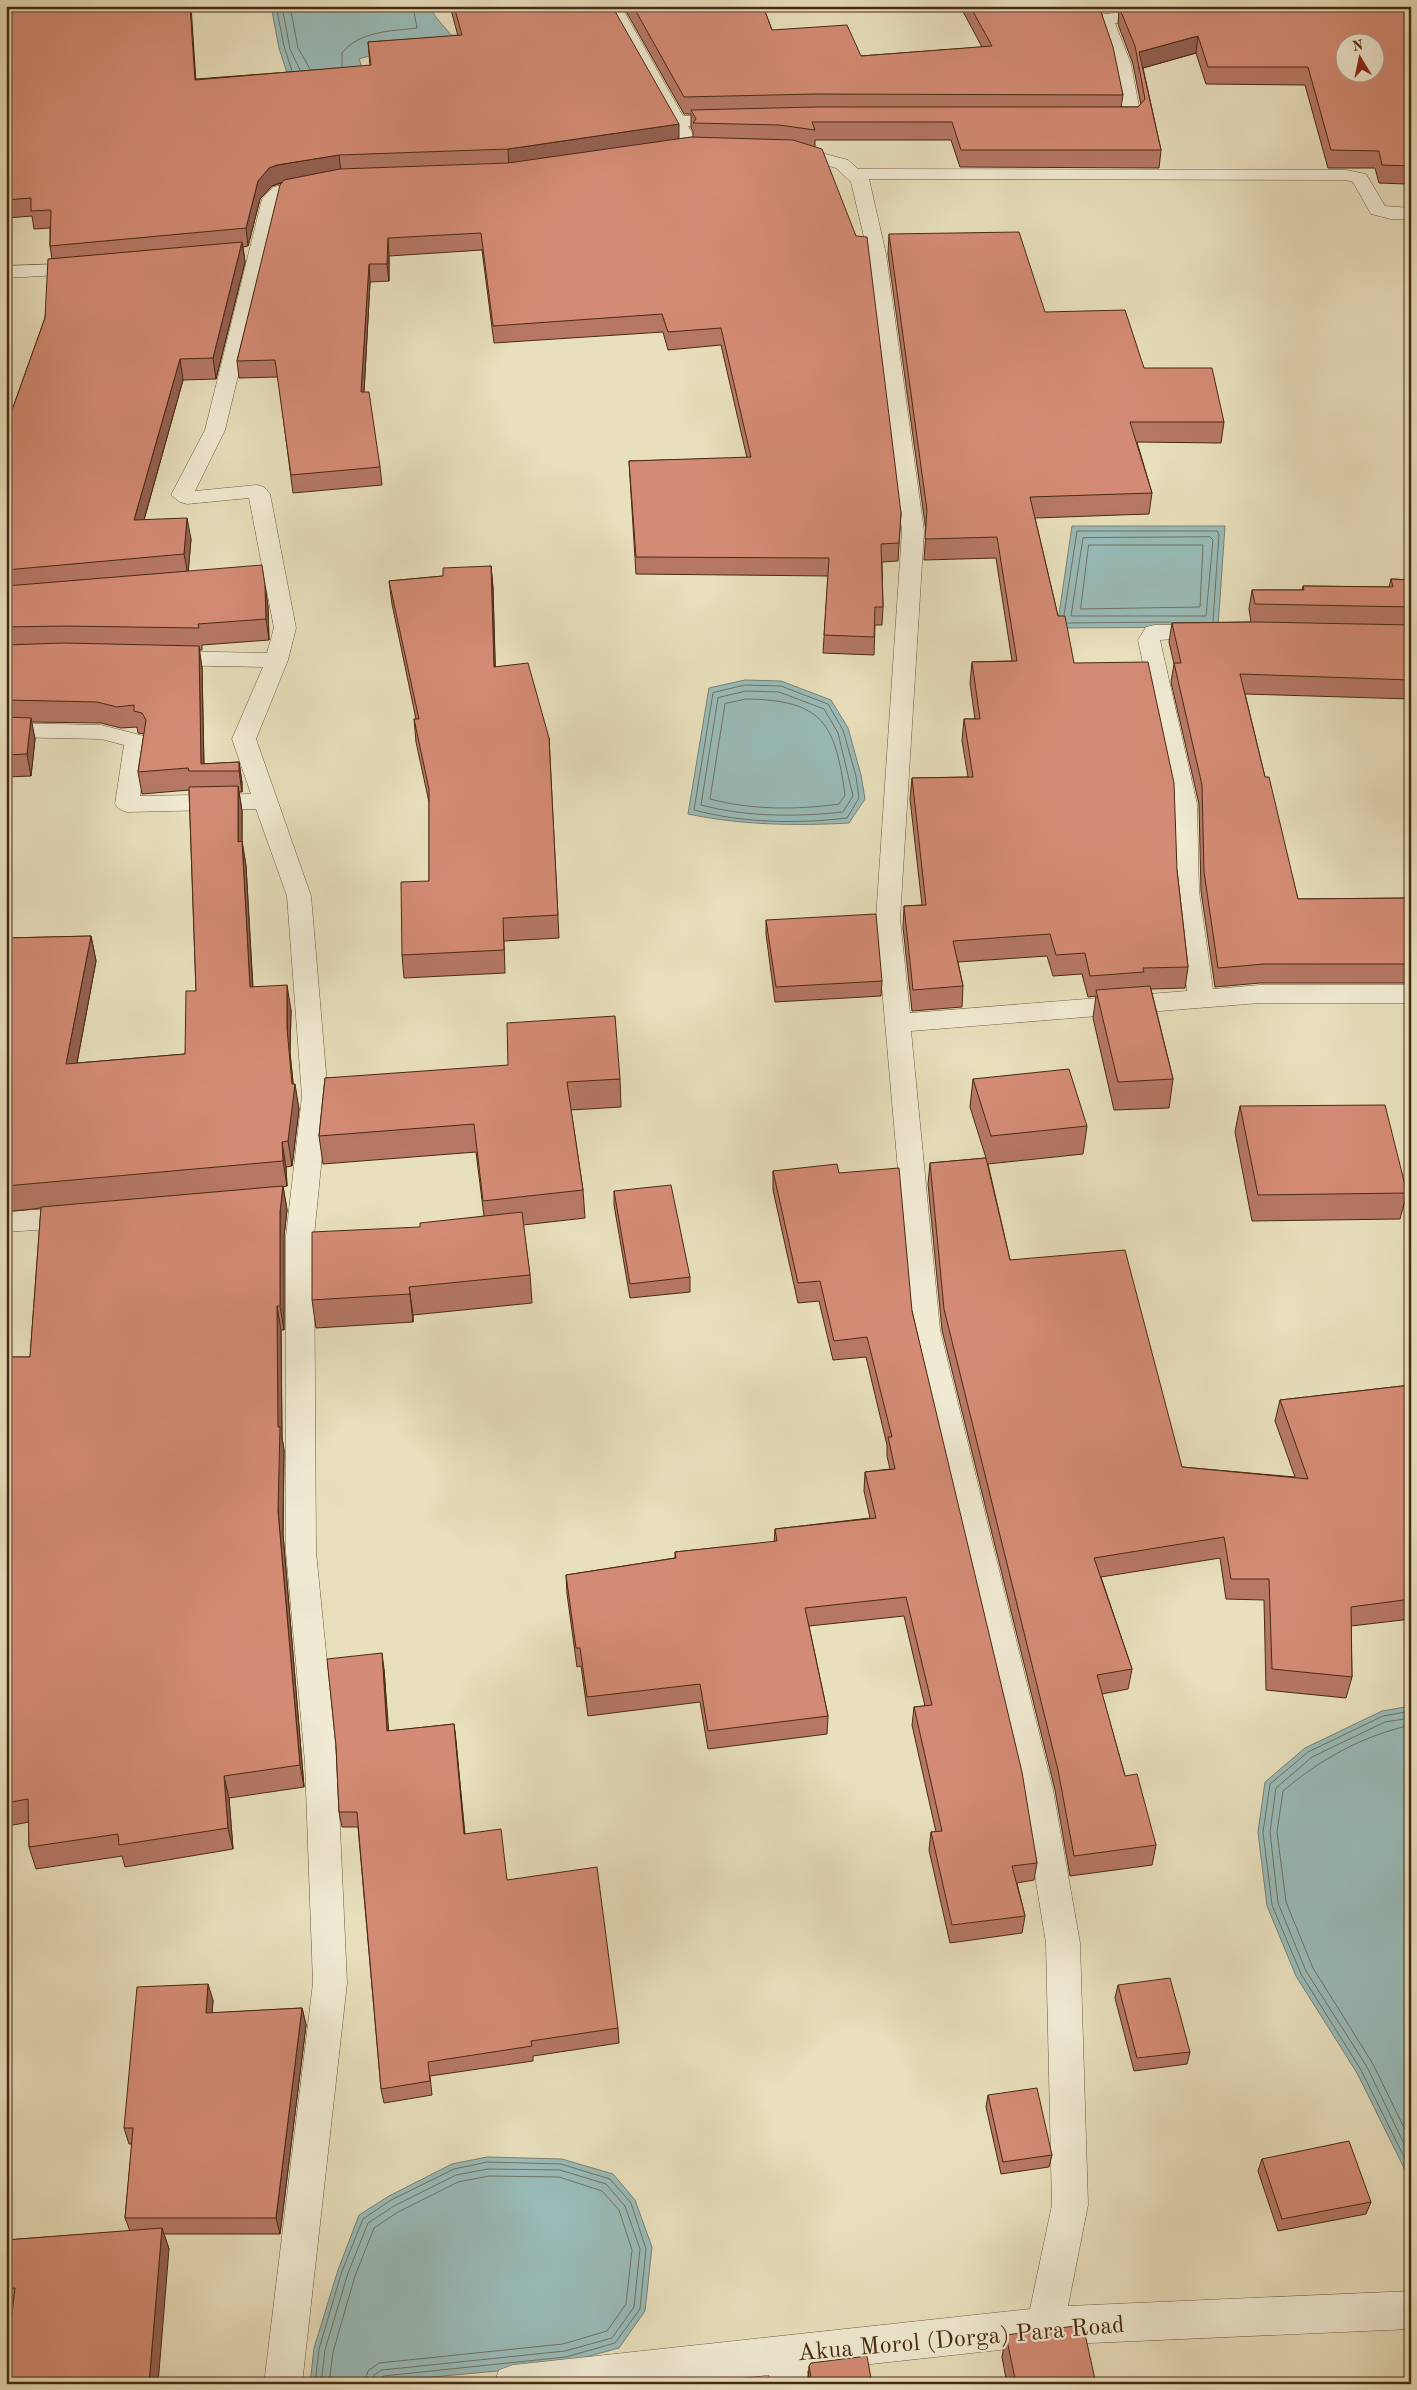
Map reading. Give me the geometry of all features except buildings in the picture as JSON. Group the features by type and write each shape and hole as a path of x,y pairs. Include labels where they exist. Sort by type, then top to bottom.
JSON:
{"street":[{"path":"613,6 691,148"},
{"path":"1085,120 1125,120 1132,117 1122,64 1105,19 1173,12"},
{"path":"676,121 746,120"},
{"path":"766,150 794,150 842,164 860,180 877,254 913,530 888,919 926,1330 1037,1790 1063,1943 1070,2205 1045,2326"},
{"path":"852,174 1346,175 1360,178 1378,210 1411,214"},
{"path":"283,2384 330,1983 321,1762 301,1552 300,1236 315,1096 299,896 244,738 277,660 285,628 265,578 259,494 257,491 187,498 182,495 215,430 247,254 271,199 279,191 332,181"},
{"path":"6,272 48,272 107,268"},
{"path":"1200,998 1187,891 1185,804 1149,640 1154,632 1167,630 1226,632"},
{"path":"138,657 277,660"},
{"path":"6,730 101,732 136,741 127,804 266,801"},
{"path":"897,1023 1260,994 1411,994"},
{"path":"276,1200 305,1197"},
{"path":"6,1222 102,1215"},
{"name":"Akua Morol (Dorga) Para Road","path":"513,2384 788,2369 1045,2326 1411,2310"}],"water":[{"path":"271,6 431,6 435,16 451,35 482,35 382,52 359,59 366,78 287,73 279,48"},
{"path":"1072,526 1225,526 1218,627 1057,628"},
{"path":"745,680 781,681 831,700 848,728 861,775 865,799 849,823 768,824 688,814 709,688"},
{"path":"1411,1706 1411,2182 1357,2073 1296,1976 1267,1906 1258,1832 1265,1782 1305,1748 1382,1711"},
{"path":"487,2157 562,2159 613,2174 635,2200 652,2247 645,2311 619,2348 567,2362 497,2371 357,2384 310,2384 314,2348 338,2270 359,2215 389,2196 452,2164"}]}
